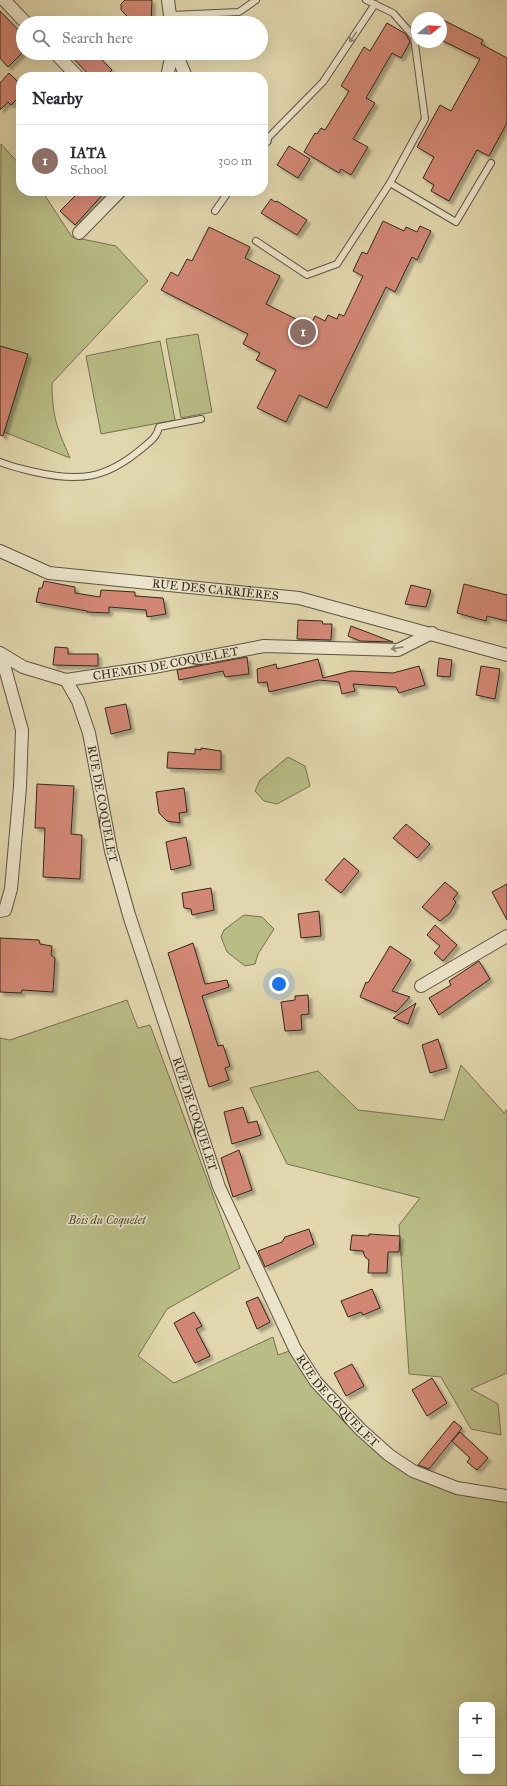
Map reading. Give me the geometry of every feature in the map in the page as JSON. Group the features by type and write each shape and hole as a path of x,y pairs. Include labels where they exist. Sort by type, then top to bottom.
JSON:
{"street":[{"path":"4,0 19,16"},
{"path":"168,0 171,16"},
{"path":"62,60 73,72"},
{"path":"168,72 171,60"},
{"path":"179,60 184,72"},
{"path":"79,233 115,196"},
{"name":"RUE DES CARRIÈRES","path":"0,551 49,573 299,598 507,654"},
{"name":"CHEMIN DE COQUELET","path":"66,680 154,667 264,646 398,650 432,633"},
{"path":"0,654 24,667 66,680"},
{"path":"0,654 22,730 20,787 11,889 5,910 0,911"},
{"name":"RUE DE COQUELET","path":"66,680 78,702 89,733 111,851 129,915 219,1187 295,1349 316,1382 361,1430 395,1459 413,1471 457,1488 507,1496"},
{"path":"421,986 507,936"}],"lane":[{"path":"200,16 239,12 256,0"},
{"path":"256,241 307,276 337,264 390,183 425,119 414,37 393,13 366,0"},
{"path":"268,137 323,82 375,4"},
{"path":"390,183 456,222 491,163"},
{"path":"215,211 226,196"},
{"path":"0,462 8,466 44,474 81,478 102,474 128,460 152,440 158,433 159,427 200,420"}],"green space":[{"path":"1,144 16,160 16,196 45,196 72,237 116,246 148,281 52,383 56,422 70,458 4,432 0,346"},
{"path":"198,334 212,412 181,418 166,339"},
{"path":"160,341 175,420 101,434 86,356"},
{"path":"288,757 305,766 310,786 277,804 264,801 255,791 260,780"},
{"path":"244,915 262,917 274,929 258,954 255,964 245,966 227,952 221,937 224,930"},
{"name":"Bois du Coquelet","path":"127,1000 138,1028 150,1025 240,1268 167,1309 138,1356 174,1383 273,1337 278,1355 295,1349 316,1382 413,1471 507,1496 507,1786 0,1786 0,1038 10,1040"},
{"path":"461,1065 504,1113 507,1109 507,1373 471,1389 498,1404 501,1435 471,1429 441,1377 409,1374 399,1225 420,1198 287,1164 250,1088 318,1071 358,1110 444,1120"}],"building":[{"path":"125,0 152,0 151,16 127,16 121,10 121,4"},
{"path":"0,11 16,28 16,59 8,67 0,58"},
{"path":"447,22 483,40 481,44 507,58 507,123 489,156 477,150 449,201 431,191 434,185 423,178 434,157 417,147 440,105 451,111 480,59 447,43"},
{"path":"387,23 406,34 410,42 401,58 392,53 366,98 375,103 353,139 368,147 351,175 341,169 339,173 304,152 315,133 317,134 321,128 325,130 349,91 341,86 364,47 370,51"},
{"path":"75,60 102,60 112,70 110,72 86,72"},
{"path":"9,73 16,80 16,100 11,105 8,102 0,110 0,83"},
{"path":"289,146 310,159 298,178 277,165"},
{"path":"75,196 101,196 75,225 60,211"},
{"path":"271,199 275,202 277,201 307,220 297,235 261,213"},
{"path":"383,221 404,231 406,227 417,232 420,226 431,231 417,260 412,257 395,292 386,287 327,408 299,395 286,422 257,408 276,370 256,360 260,353 243,344 248,334 161,290 171,272 178,276 187,259 192,261 209,227 250,247 245,258 280,276 266,304 310,326 315,316 325,321 328,315 337,319 339,314 344,316 363,276 353,271 362,252 367,254"},
{"path":"0,346 28,354 3,436 0,435"},
{"path":"44,581 75,587 75,593 100,597 101,590 135,592 135,596 163,598 166,614 147,617 146,610 109,607 109,613 87,612 36,602 39,588 42,588"},
{"path":"464,584 507,595 507,621 487,616 486,621 457,613"},
{"path":"411,585 431,590 426,607 405,604"},
{"path":"298,620 322,621 323,624 332,624 331,640 297,639"},
{"path":"351,626 393,642 360,641 348,636"},
{"path":"55,647 68,648 68,654 98,654 98,666 53,665"},
{"path":"247,657 249,674 225,677 223,671 179,680 177,670"},
{"path":"439,658 452,660 450,677 437,676"},
{"path":"318,659 323,678 351,671 393,673 419,666 425,685 399,693 396,687 353,684 355,691 342,694 339,682 319,680 269,692 267,682 258,683 257,669 276,664 277,669"},
{"path":"481,666 500,669 495,699 476,695"},
{"path":"126,704 131,729 111,734 105,708"},
{"path":"201,748 221,751 221,770 167,768 168,752 195,754 195,749 201,750"},
{"path":"37,784 74,786 71,834 82,835 80,879 43,877 45,828 35,828"},
{"path":"184,788 187,812 179,813 180,823 167,821 159,813 156,792"},
{"path":"406,824 430,844 417,858 393,838"},
{"path":"186,837 191,865 171,870 166,842"},
{"path":"344,858 359,871 341,893 325,880"},
{"path":"445,882 458,893 453,899 456,902 450,913 440,921 422,907"},
{"path":"507,884 507,920 492,892"},
{"path":"211,888 214,910 192,915 191,909 184,908 182,893"},
{"path":"319,911 321,936 301,938 298,914"},
{"path":"435,925 457,945 443,961 434,953 440,946 427,935"},
{"path":"0,938 39,940 40,944 52,946 51,955 55,958 53,992 22,990 21,993 0,992"},
{"path":"193,943 205,984 227,980 229,987 202,996 218,1046 223,1045 230,1066 225,1068 229,1080 209,1087 168,953"},
{"path":"390,946 411,960 392,991 410,997 396,1012 360,997 366,982 368,983"},
{"path":"479,961 490,979 439,1015 429,998 451,985 449,981"},
{"path":"308,995 309,1014 301,1015 302,1030 285,1031 281,1002 295,1000 295,996"},
{"path":"416,1003 408,1024 393,1018"},
{"path":"438,1039 447,1068 430,1073 422,1045"},
{"path":"243,1107 248,1123 257,1121 261,1135 232,1144 224,1112"},
{"path":"239,1150 252,1190 233,1197 221,1158"},
{"path":"309,1229 314,1244 265,1267 258,1251 282,1242 285,1237"},
{"path":"369,1234 400,1236 399,1252 388,1252 387,1273 368,1273 369,1260 365,1257 363,1251 350,1250 352,1235 369,1236"},
{"path":"372,1289 380,1308 363,1315 361,1312 348,1317 341,1301"},
{"path":"258,1297 270,1322 257,1329 246,1302"},
{"path":"194,1312 202,1326 196,1329 210,1356 195,1363 174,1323"},
{"path":"352,1364 364,1386 346,1396 334,1373"},
{"path":"432,1378 447,1403 427,1416 412,1390"},
{"path":"454,1421 462,1428 429,1469 418,1465"},
{"path":"460,1432 488,1458 477,1470 467,1462 470,1458 452,1441"}],"place":[{"name":"IATA","path":"303,332"}]}
